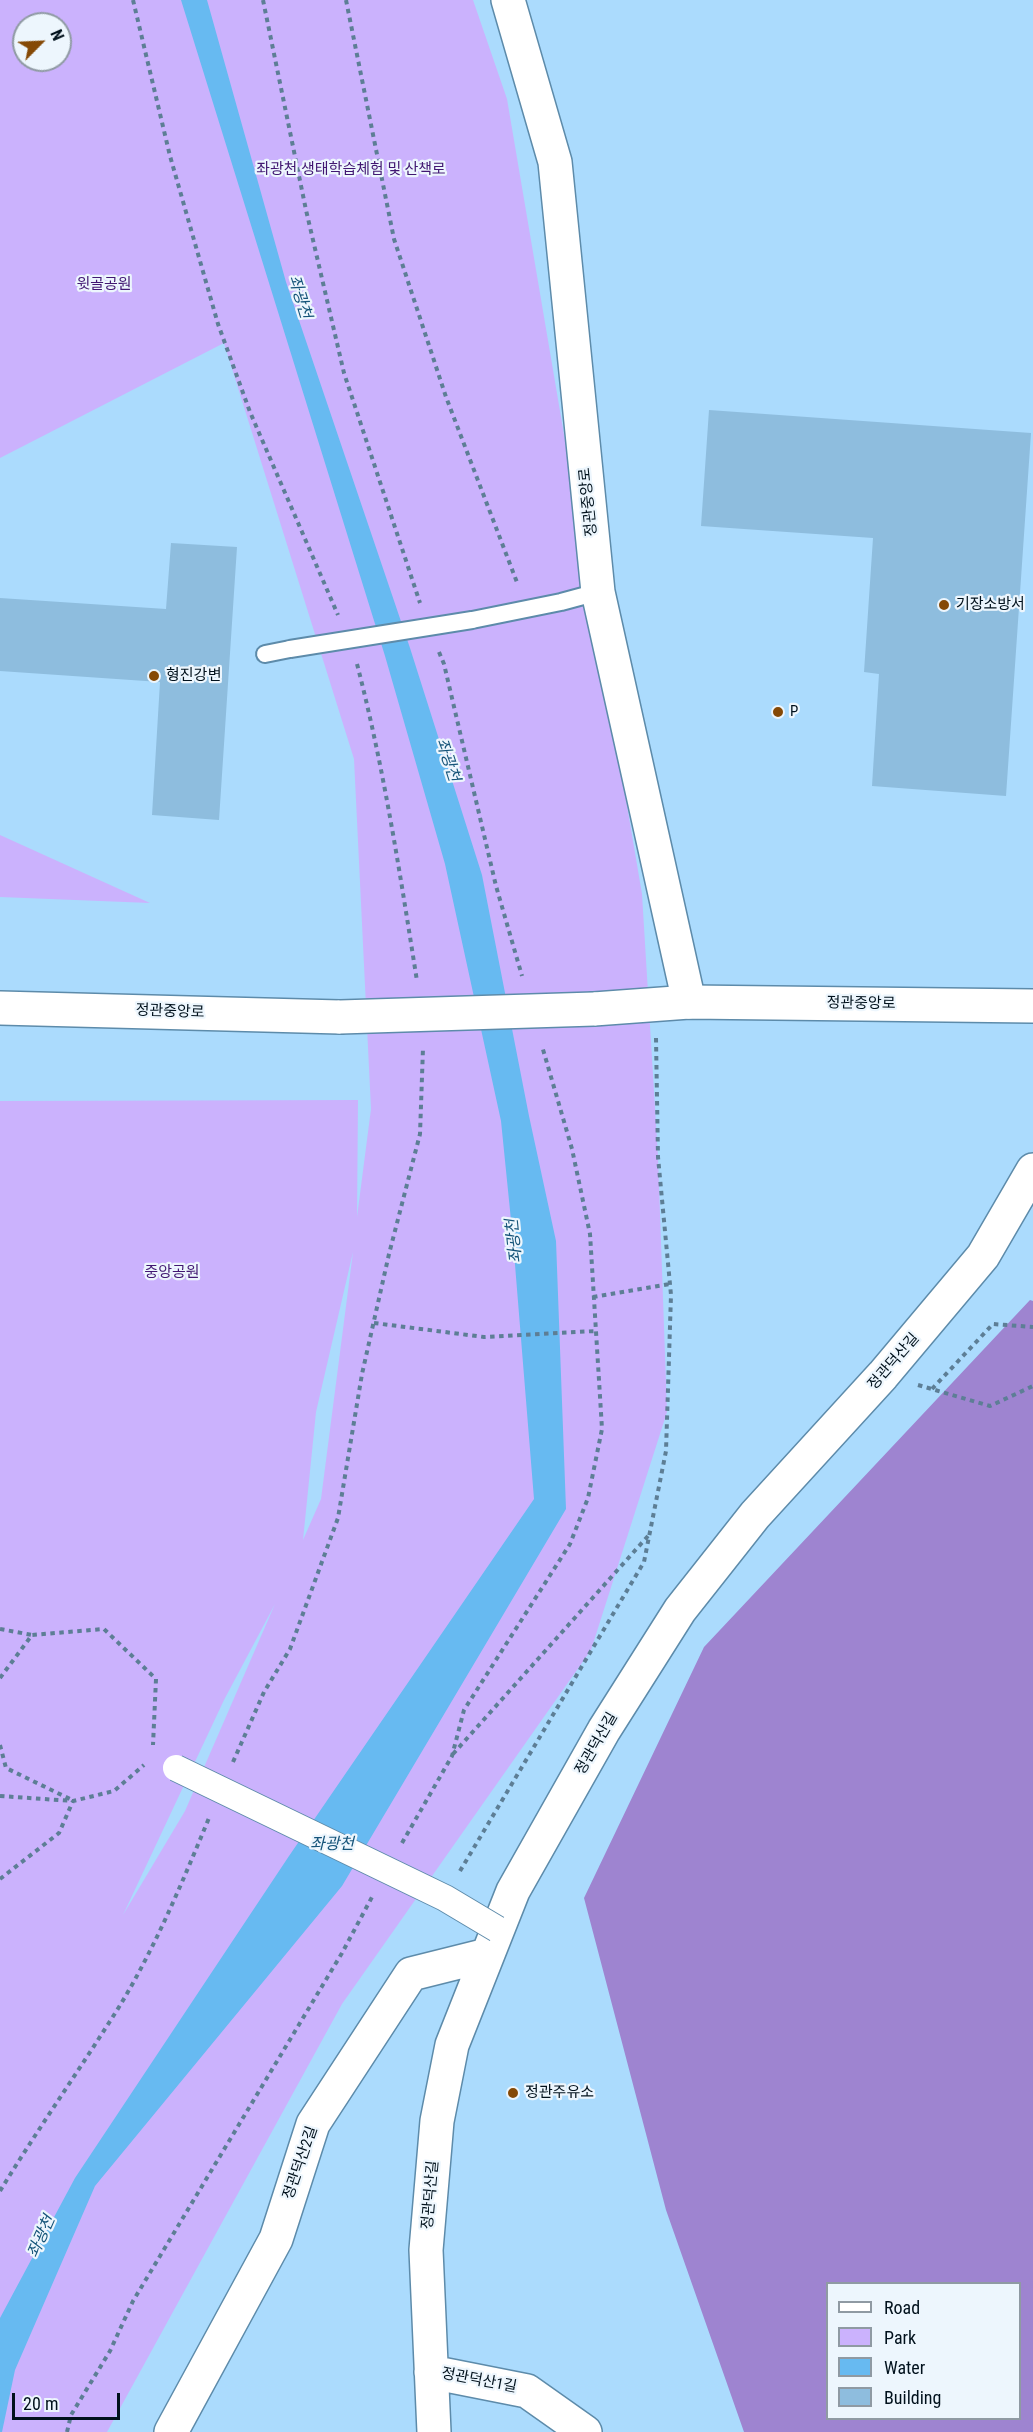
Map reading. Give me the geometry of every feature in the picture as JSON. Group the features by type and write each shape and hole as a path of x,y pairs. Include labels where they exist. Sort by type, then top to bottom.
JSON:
{"street":[{"name":"정관중앙로","path":"508,0 555,162 598,591 689,1002"},
{"name":"정관중앙로","path":"0,1008 340,1017 594,1009 689,1002 1033,1006"},
{"name":"정관덕산길","path":"434,2432 426,2250 437,2121 452,2045 513,1891 598,1740 680,1610 755,1515 883,1375 983,1256 1033,1170"},
{"path":"176,1768 445,1898 492,1942"},
{"name":"정관덕산2길","path":"171,2432 276,2239 313,2124 411,1974 492,1942"},
{"name":"정관덕산1길","path":"431,2372 527,2391 585,2432"}],"lane":[{"path":"265,654 472,620 561,602 598,591"}],"path":[{"path":"133,0 170,156 218,324 250,412 341,622"},
{"path":"263,0 306,210 344,373 423,612"},
{"path":"346,0 394,239 446,397 527,608"},
{"path":"436,643 444,664 496,886 522,978"},
{"path":"354,654 374,730 399,864 418,991"},
{"path":"445,1898 506,1791 644,1562 666,1451 670,1284 658,1157 655,1004"},
{"path":"452,1756 464,1710 570,1544 588,1498 602,1429 590,1234 572,1149 539,1035"},
{"path":"230,1769 264,1692 290,1649 338,1518 362,1374 420,1134 423,1037"},
{"path":"593,1297 670,1284"},
{"path":"374,1323 484,1337 596,1331"},
{"path":"932,1389 993,1324 1033,1327"},
{"path":"883,1375 990,1406 1033,1386"},
{"path":"397,1853 452,1756 649,1536"},
{"path":"0,1629 32,1635 104,1629 156,1679 153,1751"},
{"path":"0,1678 32,1635"},
{"path":"0,1745 6,1768 73,1801"},
{"path":"0,1796 73,1801 114,1791 146,1764 149,1758"},
{"path":"0,1880 59,1833 73,1801"},
{"path":"0,2191 34,2135 120,2006 171,1909 211,1813"},
{"path":"67,2432 71,2415 110,2351 134,2301 342,1953 375,1893"}],"green space":[{"name":"좌광천 생태학습체험 및 산책로","path":"0,0 473,0 507,99 642,894 658,1157 667,1412 591,1650 342,2004 107,2432 0,2432 0,1101 358,1100 357,1217 371,1109 354,759 224,343 0,458","holes":["353,1252 321,1499 303,1540 316,1412","275,1604 185,1811 123,1915 224,1700"]},
{"path":"0,835 150,903 0,897"}],"shaded area":[{"path":"1030,1300 1033,1301 1033,2432 744,2432 666,2210 584,1898 704,1647"}],"water":[{"name":"좌광천","path":"181,0 207,0 286,282 410,648 482,875 556,1241 566,1509 342,1886 95,2186 15,2370 2,2432 0,2432 0,2318 75,2178 289,1856 534,1499 501,1121 445,864 385,656"}],"building":[{"name":"기장소방서","path":"709,410 1031,433 1006,796 872,786 879,674 864,672 873,538 701,526"},
{"name":"형진강변","path":"171,543 237,547 219,820 152,815 160,682 0,671 0,598 166,609"}],"place":[{"name":"기장소방서","path":"944,605"},
{"name":"형진강변","path":"154,676"},
{"name":"P","path":"778,712"},
{"name":"정관주유소","path":"513,2093"}],"park label":[{"name":"윗골공원","path":"104,285"},
{"name":"중앙공원","path":"172,1273"}]}
